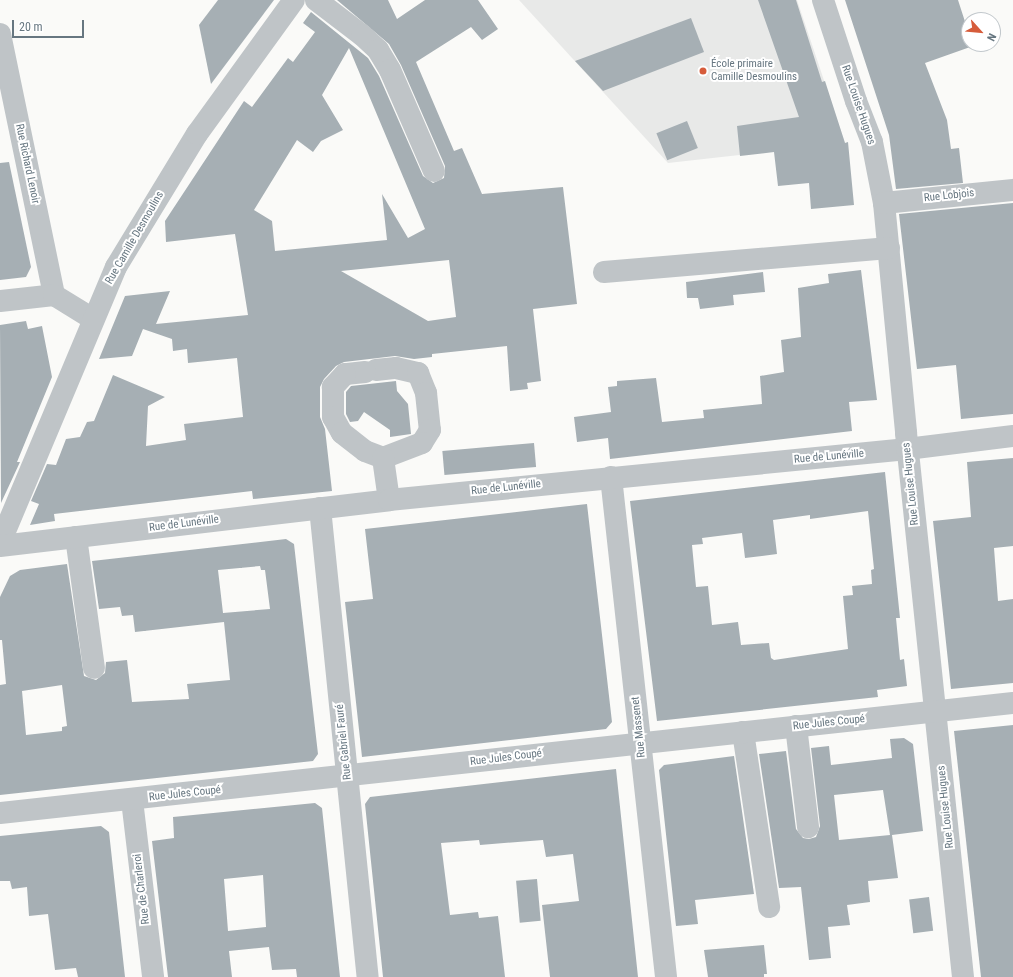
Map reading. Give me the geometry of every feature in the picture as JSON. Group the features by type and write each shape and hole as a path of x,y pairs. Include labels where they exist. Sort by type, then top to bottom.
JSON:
{"street":[{"name":"Rue Camille Desmoulins","path":"0,544 116,267 197,134 294,0"},
{"path":"316,0 362,35 378,50 390,70 434,171"},
{"name":"Rue Louise Hugues","path":"823,0 856,101 872,142 884,203 907,450 936,711 963,977"},
{"name":"Rue Richard Lenoir","path":"0,34 54,295"},
{"name":"Rue Lobjois","path":"884,203 1013,190"},
{"path":"604,272 888,248"},
{"path":"0,301 54,295 93,319"},
{"path":"396,368 418,373 426,393 430,430 422,443 383,458 365,451 342,433 333,417 333,387 345,374 396,368"},
{"name":"Rue de Lunéville","path":"0,544 76,537 389,500 611,477 907,450 1013,436"},
{"path":"383,458 389,500"},
{"name":"Rue Massenet","path":"611,477 666,977"},
{"name":"Rue Gabriel Fauré","path":"320,508 368,977"},
{"path":"76,537 94,668"},
{"name":"Rue Jules Coupé","path":"0,813 132,800 1013,703"},
{"path":"796,726 808,827"},
{"path":"743,732 769,906"},
{"name":"Rue de Charleroi","path":"132,800 153,977"}],"shaded area":[{"name":"École primaire Camille Desmoulins","path":"519,0 797,0 845,143 668,163"}],"building":[{"path":"218,0 274,0 211,84 199,25"},
{"path":"337,0 388,0 397,19 425,0 478,0 498,29 482,40 471,27 416,62 454,151 462,148 482,194 563,187 577,304 533,309 541,381 527,383 528,389 510,391 507,346 432,354 432,357 414,359 395,356 344,362 336,366 324,379 320,387 320,417 325,429 332,491 253,499 252,491 54,514 55,521 30,525 39,504 31,501 47,464 56,465 66,439 80,437 87,422 94,421 113,375 165,397 148,406 146,446 186,440 184,424 243,417 237,358 188,363 187,349 173,351 172,339 143,329 132,356 99,359 125,296 170,291 156,324 248,315 235,234 166,242 165,221 244,101 252,107 288,58 293,62 315,32 303,23 311,12 368,58 379,76 423,176 433,183 444,178 445,166 401,65 389,44","holes":["349,48 425,229 408,238 382,194 387,240 275,251 272,221 254,210 297,140 313,152 321,141 343,130 322,95","449,260 456,317 428,321 341,271"]},
{"path":"758,0 796,0 822,82 825,81 845,143 848,142 854,205 811,209 809,183 778,186 774,152 740,156 737,126 799,117"},
{"path":"845,0 958,0 962,12 961,50 925,63 947,120 951,149 959,148 963,183 896,189 889,135"},
{"path":"691,18 704,52 603,91 575,61"},
{"path":"687,121 698,148 667,160 656,133"},
{"path":"9,162 31,267 26,277 0,280 0,163"},
{"path":"1013,203 1013,414 961,419 956,365 917,369 899,214"},
{"path":"861,270 877,400 849,402 852,431 610,459 608,438 577,442 574,417 611,412 608,387 617,386 617,381 656,378 662,422 704,418 703,410 762,404 760,376 784,372 781,340 801,337 798,288 829,283 828,274"},
{"path":"763,272 765,292 733,295 734,305 700,309 698,298 687,298 686,282"},
{"path":"26,321 28,329 42,326 52,377 17,462 20,462 1,503 0,325"},
{"path":"396,381 397,391 408,404 411,434 390,437 390,430 364,412 358,421 350,422 346,414 346,392 351,386"},
{"path":"534,443 536,467 444,475 442,451"},
{"path":"1013,458 1013,546 994,548 998,601 1013,599 1013,683 951,689 933,521 971,517 967,462"},
{"path":"885,472 900,618 896,618 900,660 904,659 907,686 877,690 878,697 657,721 630,501","holes":["868,511 874,569 871,570 872,584 852,586 853,595 843,596 848,649 774,660 771,658 769,643 741,645 738,622 712,625 708,586 696,587 692,545 703,544 702,538 742,533 745,558 777,554 773,520 810,515 810,519"]},
{"path":"587,504 612,722 606,729 362,757 345,602 373,599 365,529"},
{"path":"286,539 294,544 318,754 313,761 0,795 0,685 6,684 2,640 0,640 0,597 10,576 20,570 67,564 84,676 96,680 105,673 106,662 127,660 132,702 189,699 187,684 230,680 224,622 135,632 133,615 122,616 120,607 99,609 92,561","holes":["260,566 261,570 265,570 270,609 223,613 218,570","62,685 67,726 62,727 62,731 26,735 22,691"]},
{"path":"1013,725 1013,977 981,977 954,731"},
{"path":"904,738 913,744 923,831 892,835 898,878 868,881 870,902 847,905 850,925 828,927 831,958 809,960 801,887 779,888 759,754 786,751 796,829 803,838 809,839 816,837 820,826 811,748 829,746 831,765 892,758 890,739","holes":["883,790 890,835 839,840 834,795"]},
{"path":"734,756 754,894 695,900 698,924 676,926 659,770 664,765"},
{"path":"616,769 638,977 550,977 542,905 579,901 573,854 546,857 543,840 480,845 479,840 441,843 450,915 478,912 479,918 498,916 505,977 383,977 365,804 370,797"},
{"path":"315,803 322,808 340,977 297,977 296,969 272,970 269,947 229,951 232,977 168,977 152,841 174,838 173,817","holes":["263,875 266,927 228,931 224,879"]},
{"path":"101,826 109,832 125,977 78,977 76,968 55,970 48,914 29,916 27,887 12,889 10,881 0,881 0,836"},
{"path":"537,879 541,921 520,923 516,881"},
{"path":"929,897 933,931 913,933 909,899"},
{"path":"764,945 767,974 764,974 764,977 708,977 704,950"}],"place":[{"name":"École primaire Camille Desmoulins","path":"703,71"}]}
